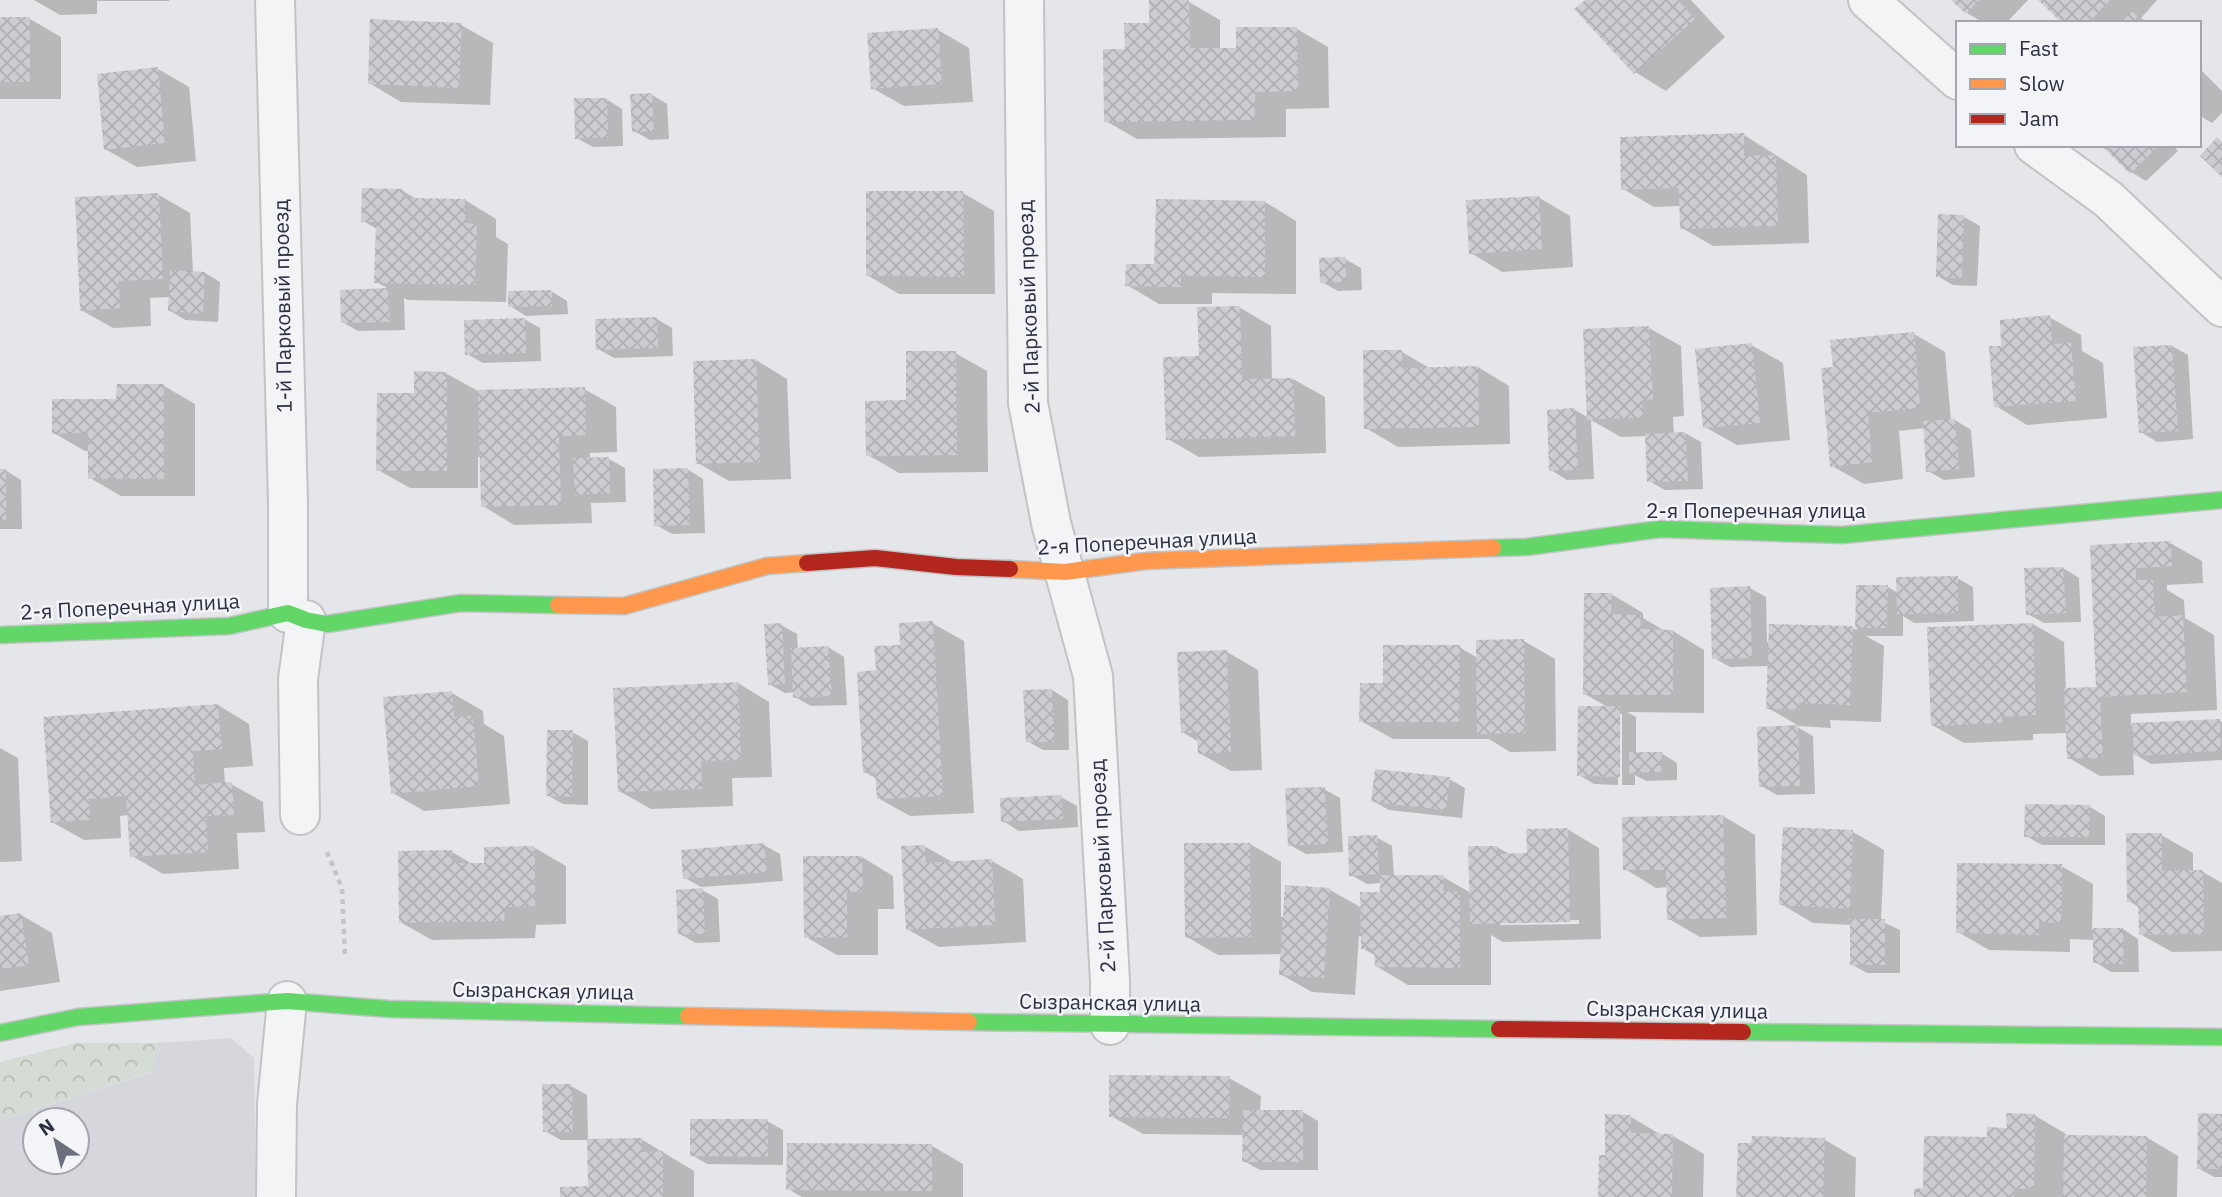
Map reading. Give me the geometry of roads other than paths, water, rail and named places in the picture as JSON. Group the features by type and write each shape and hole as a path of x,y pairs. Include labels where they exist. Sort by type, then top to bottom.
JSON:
{"street":[{"name":"1-й Парковый проезд","path":"275,0 288,504 297,616 300,815"},
{"name":"2-й Парковый проезд","path":"1024,0 1028,403 1051,523 1093,676 1110,981 1110,1025"},
{"path":"1868,0 1956,78"},
{"path":"2037,147 2108,199 2222,307"},
{"name":"2-я Поперечная улица","path":"0,635 229,626 297,616 327,624 461,603 624,606 767,566 875,558 956,567 1065,572 1145,561 1527,547 1660,529 1842,535 2222,500"},
{"path":"276,1197 277,1104 287,1001"},
{"name":"Сызранская улица","path":"0,1033 78,1017 287,1001 389,1009 1110,1025 2222,1037"}]}
